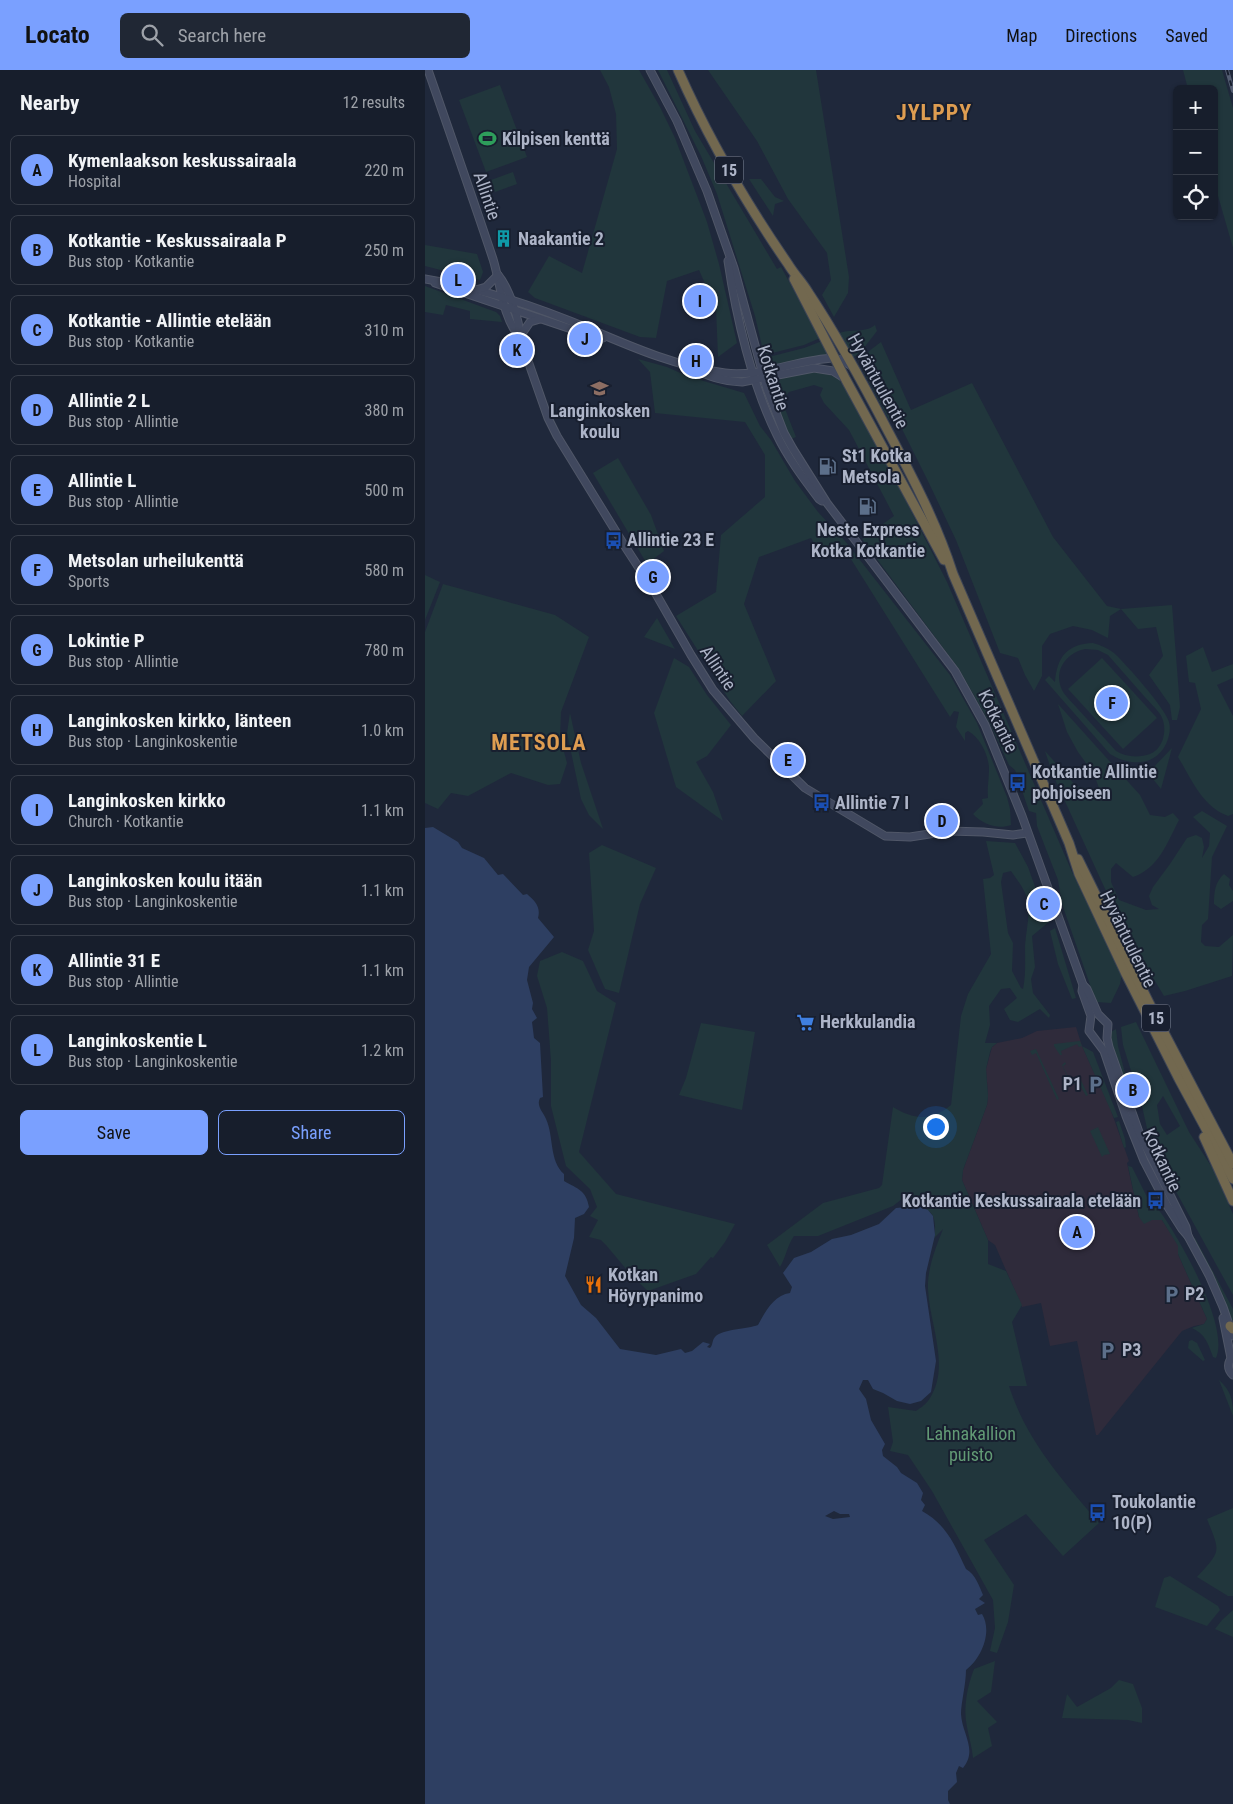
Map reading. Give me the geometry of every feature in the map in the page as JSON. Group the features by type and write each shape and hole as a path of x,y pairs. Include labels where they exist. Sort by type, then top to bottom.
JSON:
{"highway":[{"name":"Hyväntuulentie","path":"678,70 721,157 788,264 807,290 854,368 928,511 943,544 953,574 1069,843 1089,897 1179,1080 1233,1179"},
{"name":"Hyväntuulentie","path":"788,264 800,294 834,358 953,574"},
{"name":"Hyväntuulentie","path":"1069,843 1085,871 1159,1023 1233,1164"},
{"path":"1179,1080 1233,1201"}],"street":[{"name":"Allintie","path":"428,70 498,275 498,284 506,302 513,329 520,338 545,410 557,436 656,594 713,690 729,710 805,788 885,836 910,837 949,832 983,832 1013,835 1027,832"},
{"name":"Kotkantie","path":"650,70 692,154 707,191 734,268 769,396 789,441 827,503 955,671 985,725 997,750 1046,879 1083,985 1087,989 1098,1014 1103,1018"},
{"name":"Kotkantie","path":"725,246 735,298 755,380 772,424 794,466 819,499 827,503"},
{"path":"476,290 486,287 498,275"},
{"path":"425,279 442,286 506,302 575,323 611,339 692,366 724,373 740,374 834,358 854,368"},
{"path":"425,279 476,290 506,302 513,310 592,336 611,339"},
{"name":"Allintie","path":"513,310 520,328 520,338"},
{"path":"520,338 530,322 541,319"},
{"path":"692,366 704,375 723,380 743,382 814,368 833,371 840,374 846,380"},
{"name":"Kotkantie","path":"1083,985 1082,991 1090,1011 1091,1021"},
{"path":"1103,1018 1108,1024 1107,1033 1099,1038 1094,1037 1088,1028 1091,1021 1103,1018"},
{"name":"Kotkantie","path":"1107,1033 1111,1054 1135,1120 1155,1166 1209,1275 1233,1336"},
{"name":"Kotkantie","path":"1094,1037 1107,1059 1126,1116 1144,1161 1168,1207 1182,1230 1189,1236"},
{"name":"Kotkantie","path":"1219,1301 1232,1357 1229,1367 1233,1375"}],"shaded area":[{"path":"1076,1027 1082,1046 1110,1108 1129,1161 1127,1163 1139,1217 1162,1220 1179,1246 1178,1254 1207,1319 1204,1324 1182,1331 1098,1435 1096,1435 1077,1341 1050,1346 1041,1303 1022,1307 995,1245 988,1240 962,1180 963,1170 987,1105 986,1069 992,1047 997,1043 1022,1038 1037,1031"}],"green space":[{"path":"600,70 639,70 675,138 707,222 719,264 737,343 718,357 716,308 699,270 667,281 656,338 640,337 535,298 528,292 549,256 582,273 617,149 616,114 609,87"},
{"path":"658,70 667,70 695,131 777,269 781,267 820,338 804,345 764,355 755,316 717,194 701,156"},
{"path":"708,70 816,70 849,277 848,293 834,317 822,295 831,280 827,253 788,199 757,141"},
{"path":"1183,70 1222,70 1233,108 1233,248 1218,196 1218,85 1187,85"},
{"path":"500,85 527,157 486,172 459,100"},
{"path":"513,172 517,184 495,192 491,180"},
{"path":"749,179 761,179 775,197 784,201 775,204 773,216"},
{"path":"425,245 477,254 483,272 480,280 425,266"},
{"path":"425,286 496,312 502,322 470,319 470,311 446,305 443,315 425,312"},
{"path":"875,325 877,331 860,353 852,358 837,334 871,328"},
{"path":"822,341 829,354 774,365 764,363 761,359 804,348"},
{"path":"881,342 911,410 972,383 1053,537 1107,606 1121,609 1110,616 1108,638 1092,630 1073,626 1050,634 1042,646 1042,676 1034,691 1018,658 1000,653 956,540 927,479 896,417 889,420 861,367 865,356"},
{"path":"638,359 744,393 760,426 771,440 795,481 818,512 845,541 950,675 977,723 1007,797 1011,825 1001,827 991,825 981,821 973,814 983,804 982,799 988,798 989,764 986,753 976,738 968,731 965,733 965,741 956,727 959,712 954,711 950,717 844,548 823,559 811,538 759,557 744,604 776,681 742,716 730,701 676,616 716,592 721,535 765,497 765,455 745,422 655,413 650,372"},
{"path":"809,372 828,374 839,379 869,428 947,582 1072,872 1122,973 1120,984 1111,1003 1096,1002 1062,904 1058,880 1037,826 1036,813 1029,811 1015,770 1009,765 989,722 959,669 862,539 894,516 849,430 824,403 820,395 823,388 814,385 789,392 782,401 796,437 791,439 775,404 772,384 783,378"},
{"path":"618,458 651,515 664,551 647,564 593,473"},
{"path":"425,575 440,582 425,620"},
{"path":"443,584 555,615 589,637 561,712 560,737 567,763 560,784 548,785 511,773 468,796 451,793 438,809 425,803 425,632"},
{"path":"1172,605 1180,707 1177,720 1172,720 1170,705 1149,675 1163,656 1156,627 1138,629 1121,609"},
{"path":"657,618 675,649 644,637"},
{"path":"1093,643 1114,653 1161,707 1169,722 1170,730 1166,744 1155,757 1141,762 1133,762 1125,761 1110,754 1045,680 1049,676 1055,682 1061,659 1070,649","holes":["1085,649 1098,650 1108,655 1160,714 1164,724 1164,736 1159,747 1150,754 1132,756 1116,751 1062,690 1059,676 1060,670 1067,659 1078,651"]},
{"path":"1203,647 1212,672 1233,664 1233,678 1217,685 1233,716 1233,814 1228,816 1219,812 1204,799 1178,757 1201,709 1195,683 1189,682 1186,656"},
{"path":"674,658 689,667 707,695 731,725 707,756 696,762 713,792 723,821 676,787 654,713"},
{"path":"1102,658 1157,718 1123,749 1068,689"},
{"path":"1058,704 1140,795 1150,815 1165,817 1173,813 1179,820 1161,854 1149,868 1133,877 1116,863 1111,869 1111,882 1119,900 1146,910 1159,909 1152,905 1149,896 1153,887 1187,838 1196,835 1202,838 1204,847 1202,858 1209,846 1210,833 1193,817 1202,811 1227,826 1212,857 1208,919 1202,925 1201,942 1205,946 1219,947 1233,935 1232,976 1164,996 1122,926 1053,775 1045,751 1076,786 1100,791 1094,774 1078,752 1067,732"},
{"path":"570,713 581,763 603,829 589,815 581,799 567,733"},
{"path":"1172,748 1161,789 1148,773"},
{"name":"Lahnakallion puisto","path":"986,841 1015,843 1028,867 1043,909 1050,921 1032,936 1035,967 1031,979 1033,993 1050,1015 1049,1018 1040,1009 1018,1022 1010,1020 1004,1009 1017,998 1010,988 1001,989 989,1006 990,1025 985,1043 997,1043 992,1047 986,1069 987,1105 963,1170 962,1180 988,1240 988,1264 1006,1271 1022,1305 1012,1322 1027,1386 1009,1386 1025,1425 1047,1459 1099,1523 1063,1556 1026,1514 984,1540 1014,1585 1008,1622 997,1653 990,1651 995,1628 993,1600 932,1491 908,1455 890,1451 893,1442 888,1407 916,1411 928,1401 935,1388 939,1360 929,1303 928,1281 933,1258 943,1229 934,1238 934,1221 929,1211 917,1207 901,1207 902,1199 893,1206 818,1236 794,1236 780,1267 767,1245 823,1203 879,1188 882,1185 893,1107 908,1114 923,1117 937,1114 951,1105 961,1016 968,994 991,954 983,879 994,875","holes":["1011,871 1021,886 1028,902 1023,989 1012,971 1013,943 1008,933 1001,882 1003,873"]},
{"path":"602,845 656,868 640,904 619,993 605,989 588,950 594,931 589,853"},
{"path":"1224,874 1230,879 1229,885 1233,891 1233,901 1221,909 1214,904 1214,895 1217,884"},
{"path":"1055,928 1076,998 1072,999 1058,964 1050,931"},
{"path":"562,952 583,961 597,991 616,1003 579,1152 616,1194 735,1224 713,1258 711,1257 696,1274 648,1291 632,1276 601,1240 589,1237 598,1220 590,1216 597,1207 590,1189 566,1166 551,1106 551,1061 547,1008 537,976 540,961"},
{"path":"1136,1022 1189,1132 1213,1169 1233,1214 1233,1295 1173,1186 1148,1133 1142,1106 1123,1045 1121,1027","holes":["1163,1096 1180,1126 1167,1135 1160,1124 1157,1105"]},
{"path":"701,1023 755,1032 742,1110 679,1095 686,1078"},
{"path":"1116,1029 1118,1046 1127,1081 1125,1082 1111,1047 1111,1032"},
{"path":"1080,1041 1082,1046 1079,1047 1077,1044 1061,1051 1062,1055 1054,1046 1054,1044"},
{"path":"1082,1046 1093,1052 1118,1117 1114,1118"},
{"path":"1036,1049 1059,1099 1057,1100 1036,1053 1032,1055 1030,1051"},
{"path":"1065,1062 1066,1064 1063,1066 1070,1081 1075,1079 1077,1082 1081,1080 1088,1095 1086,1096 1081,1087 1070,1082 1062,1065"},
{"path":"1119,1121 1125,1139 1126,1147 1124,1148 1116,1122"},
{"path":"1098,1127 1110,1154 1102,1157 1090,1131"},
{"path":"1128,1166 1132,1167 1148,1199 1154,1203 1180,1242 1201,1284 1216,1326 1218,1344 1216,1358 1213,1357 1208,1343 1203,1336 1192,1328 1204,1324 1207,1319 1178,1254 1178,1246 1162,1220 1152,1220 1144,1224 1139,1217"},
{"path":"1192,1237 1195,1238 1233,1309 1233,1325 1224,1299"},
{"path":"1192,1340 1197,1343 1205,1360 1203,1361 1188,1348 1189,1341"},
{"path":"1219,1380 1230,1396 1233,1405 1233,1416"},
{"path":"1233,1508 1233,1596 1228,1596 1197,1577 1211,1561 1216,1550 1207,1519"},
{"path":"1170,1576 1218,1606 1220,1610 1207,1626 1155,1607 1164,1578"},
{"path":"1233,1610 1233,1637 1215,1629"},
{"path":"995,1661 991,1692 977,1701 997,1722 988,1728 992,1746 973,1758 966,1720 969,1683 974,1669"},
{"path":"1119,1680 1133,1684 1142,1708 1142,1723 1128,1720 1062,1718 1067,1694 1077,1707 1111,1688"}],"water":[{"path":"433,827 458,842 462,848 484,858 498,875 503,874 523,895 527,894 533,899 539,911 538,918 554,937 529,967 527,980 533,1003 532,1009 537,1018 532,1022 534,1038 540,1043 543,1097 540,1098 539,1106 546,1119 556,1162 564,1174 564,1181 583,1193 589,1207 584,1214 575,1218 574,1238 565,1276 581,1305 596,1318 620,1349 656,1355 681,1349 685,1353 692,1351 703,1342 710,1344 707,1347 710,1348 718,1334 758,1325 767,1310 779,1297 790,1293 792,1287 783,1273 794,1258 811,1252 832,1239 851,1235 879,1224 896,1208 918,1206 928,1210 933,1216 935,1235 926,1273 925,1286 936,1361 931,1392 921,1401 910,1404 897,1401 873,1389 868,1380 863,1380 859,1389 866,1399 871,1420 885,1444 882,1450 883,1456 897,1467 901,1473 917,1483 923,1493 921,1500 925,1505 922,1511 938,1522 949,1536 966,1569 975,1577 979,1584 983,1595 979,1599 985,1603 975,1609 978,1615 982,1614 985,1621 986,1637 981,1652 966,1670 961,1710 969,1755 963,1768 959,1766 956,1773 957,1782 948,1791 950,1804 425,1804 425,828","holes":["834,1511 840,1514 849,1514 850,1517 833,1519 825,1516"]}],"railway":[{"path":"1227,70 1233,91"}],"place":[{"name":"Kilpisen kenttä","path":"488,139"},
{"name":"Naakantie 2","path":"504,239"},
{"name":"Langinkoskentie L","path":"458,280"},
{"name":"Langinkosken kirkko","path":"700,301"},
{"name":"Langinkosken koulu itään","path":"585,339"},
{"name":"Allintie 31 E","path":"517,350"},
{"name":"Langinkosken kirkko, länteen","path":"696,361"},
{"name":"Langinkosken koulu","path":"600,388"},
{"name":"St1 Kotka Metsola","path":"828,466"},
{"name":"Neste Express Kotka Kotkantie","path":"868,507"},
{"name":"Allintie 23 E","path":"613,540"},
{"name":"Lokintie P","path":"653,577"},
{"name":"Metsolan urheilukenttä","path":"1112,703"},
{"name":"Allintie L","path":"788,760"},
{"name":"Kotkantie Allintie pohjoiseen","path":"1018,782"},
{"name":"Allintie 7 I","path":"821,803"},
{"name":"Allintie 2 L","path":"942,821"},
{"name":"Kotkantie - Allintie etelään","path":"1044,904"},
{"name":"Herkkulandia","path":"806,1022"},
{"name":"P1","path":"1096,1084"},
{"name":"Kotkantie - Keskussairaala P","path":"1133,1090"},
{"name":"Kotkantie Keskussairaala etelään","path":"1155,1201"},
{"name":"Kymenlaakson keskussairaala","path":"1077,1232"},
{"name":"Kotkan Höyrypanimo","path":"594,1285"},
{"name":"P2","path":"1171,1294"},
{"name":"P3","path":"1108,1350"},
{"name":"Toukolantie 10(P)","path":"1098,1512"}],"district":[{"name":"JYLPPY","path":"934,112"},
{"name":"METSOLA","path":"539,742"}]}
